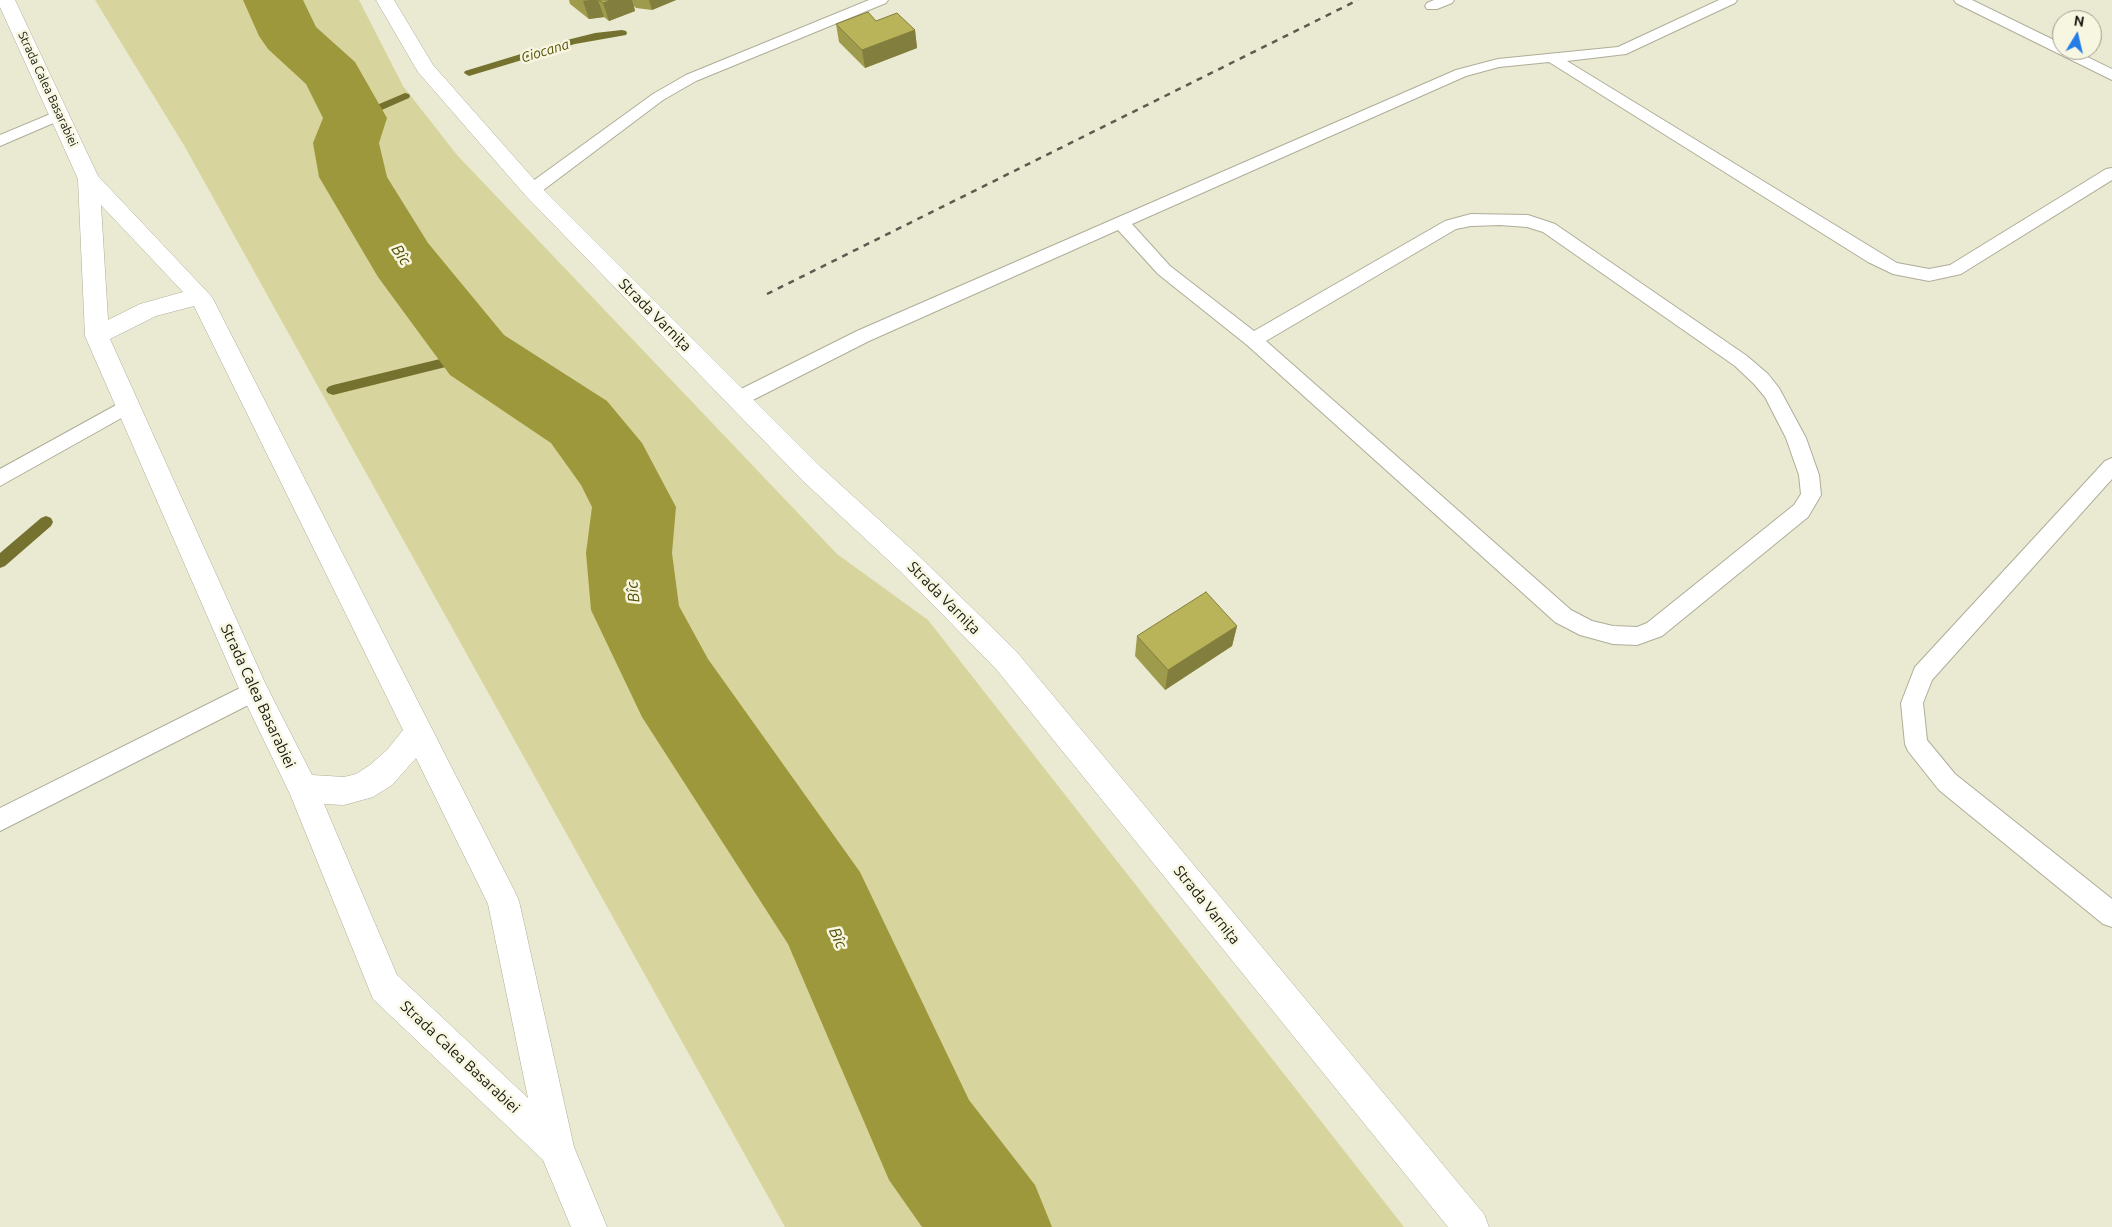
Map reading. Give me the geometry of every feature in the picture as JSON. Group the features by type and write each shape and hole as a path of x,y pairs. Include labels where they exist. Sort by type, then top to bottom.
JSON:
{"main road":[{"name":"Strada Calea Basarabiei","path":"6,0 89,179 201,297 503,902 556,1148 589,1227"},
{"name":"Strada Varnița","path":"385,0 425,68 458,108 532,190 812,474 910,564 1006,660 1471,1227"},
{"name":"Strada Calea Basarabiei","path":"89,179 97,336 254,691 303,789 385,987 556,1148"},
{"path":"97,336 148,310 173,302 201,297"},
{"path":"303,789 344,791 362,787 398,760 418,732"}],"lane":[{"path":"532,190 658,97 691,78 881,0"},
{"path":"1432,6 1447,0"},
{"path":"738,399 863,336 1461,73 1498,62 1621,51 1730,0"},
{"path":"1961,0 2112,75"},
{"path":"1551,57 1893,268 1930,275 1955,270 2112,173"},
{"path":"0,141 60,115"},
{"path":"1121,223 1164,270 1253,340 1564,616 1588,629 1614,635 1637,636 1654,630 1801,511 1811,495 1809,475 1796,438 1772,393 1761,379 1741,361 1549,228 1528,221 1490,219 1471,220 1451,225 1253,340"},
{"path":"0,478 127,406"},
{"path":"2112,466 1924,674 1912,703 1916,744 1947,782 2112,915"},
{"path":"0,820 254,691"}],"shaded area":[{"path":"95,0 359,0 403,86 457,155 837,554 928,620 1404,1227 785,1227 185,147"}],"building":[{"path":"599,0 611,0 603,3"},
{"path":"868,12 876,21 897,13 915,30 862,50 836,24"},
{"path":"1206,592 1237,626 1168,670 1137,636"}],"waterway":[{"name":"Bîc","path":"273,0 290,36 333,75 355,118 346,143 353,177 403,260 477,355 579,422 613,466 634,507 629,553 635,610 675,688 824,908 929,1140 993,1227"},
{"name":"Ciocana","path":"469,73 571,42 595,36 622,33"},
{"name":"Ciocana","path":"355,118 405,96"},
{"path":"333,390 477,355"},
{"path":"0,562 46,522"}],"railway":[{"path":"767,294 1358,0"}]}
